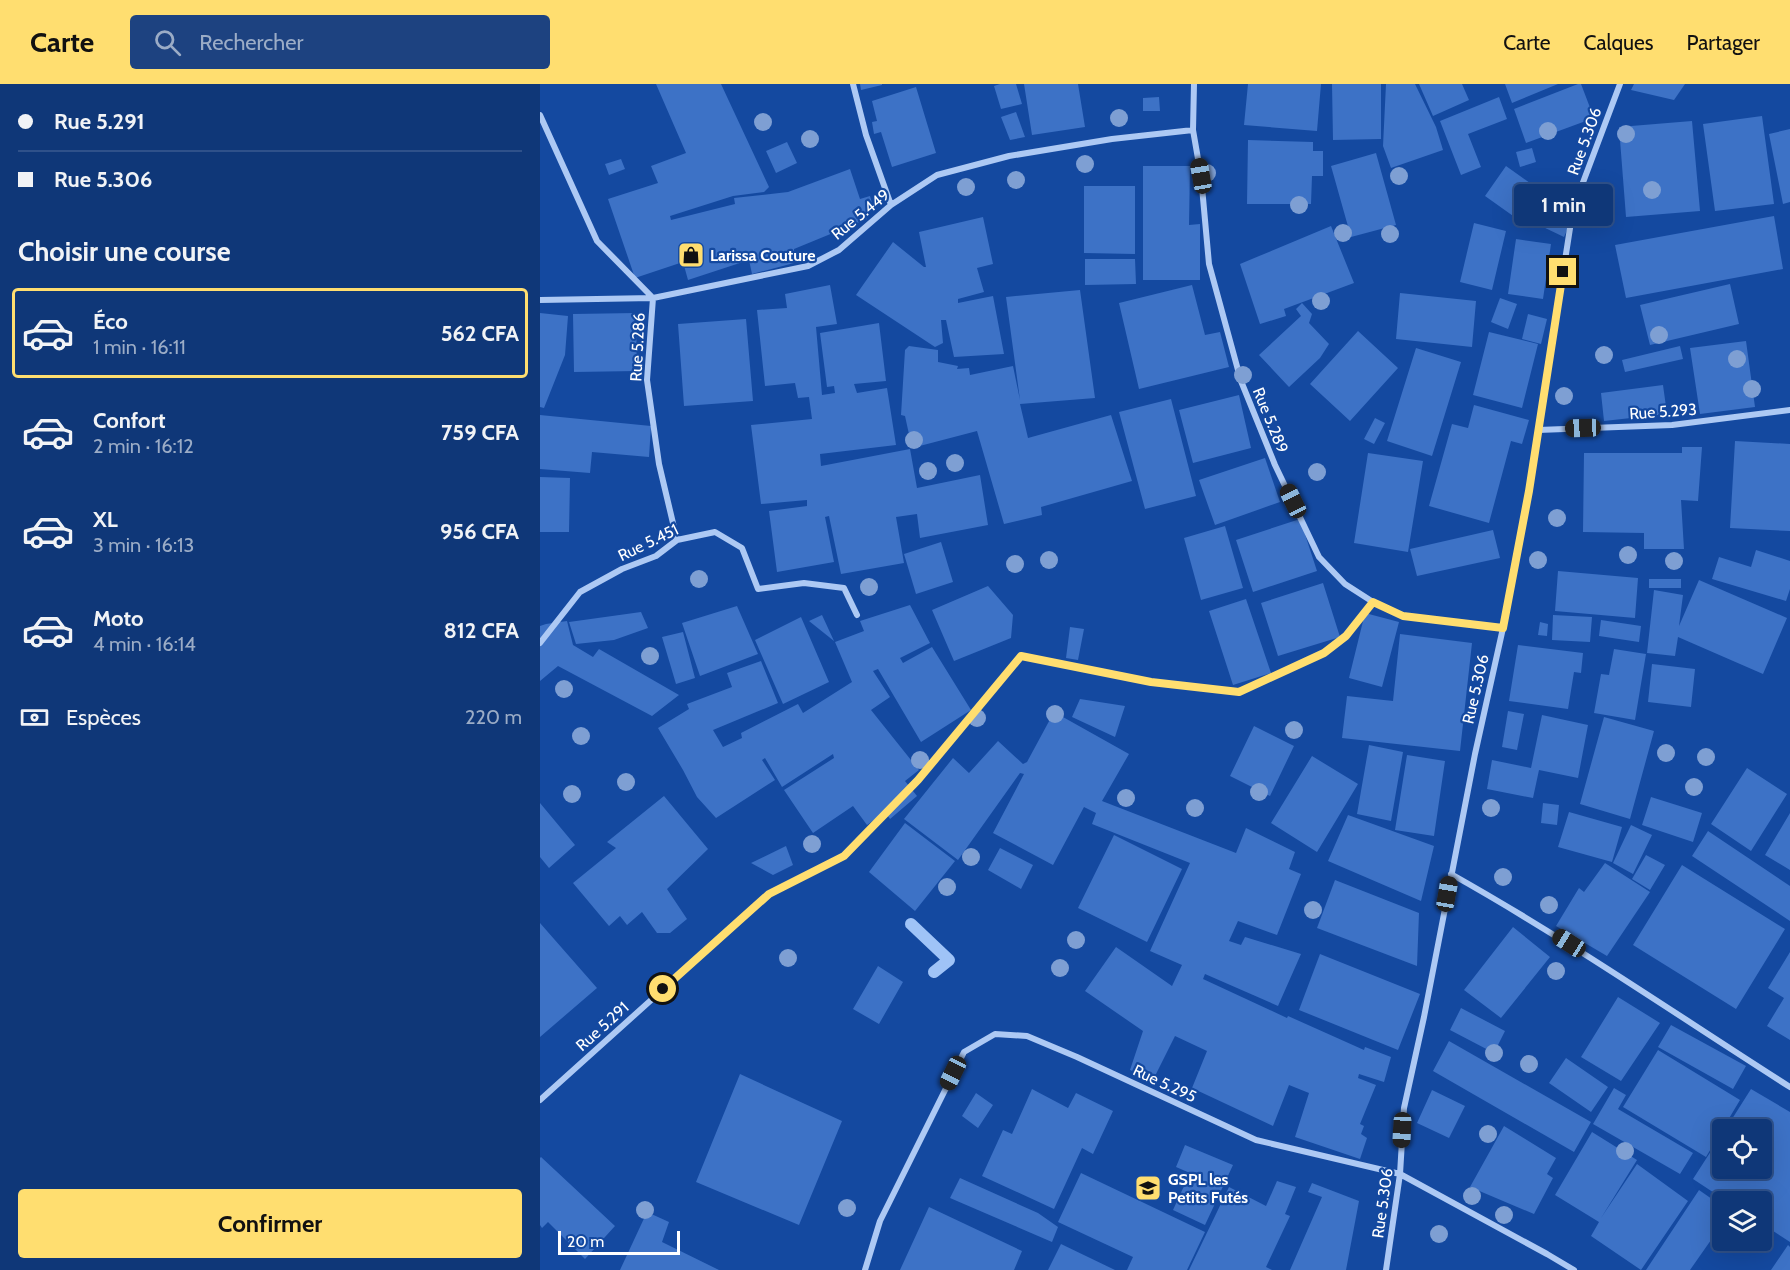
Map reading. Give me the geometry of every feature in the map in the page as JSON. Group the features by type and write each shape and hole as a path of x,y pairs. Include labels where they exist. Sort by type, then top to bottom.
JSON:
{"street":[{"path":"853,84 866,135 891,205"},
{"name":"Rue 5.289","path":"1194,84 1193,130 1201,176 1209,264 1241,381 1275,465 1319,556 1345,584 1373,602 1403,616 1503,628"},
{"name":"Rue 5.306","path":"1386,1270 1400,1174 1404,1108 1529,491 1573,209 1620,84"},
{"name":"Rue 5.286","path":"540,115 597,241 653,298 647,380 659,464 677,540"},
{"name":"Rue 5.449","path":"540,300 653,298 808,266 839,250 891,205 938,175 1009,156 1112,138 1193,130"},
{"name":"Rue 5.293","path":"1538,430 1672,426 1790,410"},
{"name":"Rue 5.451","path":"540,643 580,592 622,569 656,556 677,540 715,532 742,548 758,589 804,584 844,588 857,615"},
{"name":"Rue 5.291","path":"540,1100 769,894 844,856 918,780 1021,656 1151,682 1239,692 1324,653 1346,636 1373,602"},
{"path":"1451,874 1604,965 1790,1087"},
{"name":"Rue 5.295","path":"865,1270 880,1221 964,1052 995,1034 1027,1036 1256,1140 1400,1174 1574,1270"}],"building":[{"path":"656,84 721,84 769,187 764,192 733,196 670,216 671,220 735,204 734,198 788,192 850,169 860,199 870,196 874,210 865,213 867,219 794,249 794,263 752,274 749,260 688,280 683,262 635,278 608,199 658,183 651,166 686,153"},
{"path":"860,84 882,84 882,85 861,90"},
{"path":"1016,84 1022,104 1001,109 994,86"},
{"path":"1024,84 1078,84 1085,127 1032,135"},
{"path":"1248,84 1321,84 1317,131 1244,125"},
{"path":"1332,84 1381,84 1381,139 1333,140"},
{"path":"1386,84 1415,84 1436,127 1443,150 1391,168 1383,146"},
{"path":"1419,84 1462,84 1469,100 1433,116"},
{"path":"1505,84 1558,84 1512,103"},
{"path":"1581,84 1594,118 1526,143 1514,109"},
{"path":"1634,84 1685,84 1674,100 1631,90"},
{"path":"916,87 936,153 892,167 881,132 874,134 872,122 877,121 872,101"},
{"path":"1159,97 1160,111 1143,111 1143,98"},
{"path":"1499,97 1507,119 1468,134 1481,167 1461,175 1440,121"},
{"path":"1016,112 1025,137 1010,140 1001,117"},
{"path":"1762,116 1774,204 1715,211 1703,124"},
{"path":"1692,121 1700,211 1626,217 1619,127"},
{"path":"1790,129 1790,202 1783,204 1769,134"},
{"path":"1248,140 1313,142 1313,151 1323,151 1323,176 1312,176 1311,204 1247,204"},
{"path":"787,142 797,163 776,173 766,151"},
{"path":"1532,148 1536,162 1520,167 1516,152"},
{"path":"1376,153 1396,225 1351,237 1331,166"},
{"path":"621,159 625,169 609,175 605,164"},
{"path":"1143,166 1190,166 1189,225 1200,224 1200,280 1143,280"},
{"path":"1506,166 1544,193 1523,223 1485,196"},
{"path":"1084,186 1135,186 1135,254 1084,253"},
{"path":"1551,206 1573,217 1564,237 1541,226"},
{"path":"1774,216 1783,269 1626,298 1615,245"},
{"path":"983,217 993,264 977,268 984,292 958,299 958,303 993,296 1004,354 954,357 946,320 941,320 943,343 935,347 856,295 893,242 926,267 919,232"},
{"path":"1474,223 1506,231 1492,290 1460,282"},
{"path":"1331,226 1354,283 1284,309 1286,316 1260,324 1240,264"},
{"path":"1516,239 1551,244 1543,299 1508,294"},
{"path":"1085,259 1135,259 1136,284 1085,285"},
{"path":"1730,284 1739,324 1650,345 1640,305"},
{"path":"830,285 837,324 816,327 822,395 835,393 834,386 827,387 820,333 879,323 886,381 854,384 857,393 887,388 896,445 820,454 821,466 910,449 917,488 980,475 988,525 920,538 917,514 896,517 904,563 841,574 829,516 825,517 834,562 777,572 769,511 807,506 807,500 761,504 751,425 812,419 809,397 798,398 795,383 765,386 757,310 787,308 785,294"},
{"path":"1192,285 1205,335 1220,332 1229,367 1139,389 1119,303"},
{"path":"1080,290 1095,398 1020,404 1028,438 1111,415 1132,481 1041,507 1042,515 1004,524 977,431 912,448 905,416 901,415 905,350 909,346 938,350 938,362 958,366 957,369 969,368 970,375 1013,366 1020,400 1006,297"},
{"path":"1400,293 1476,301 1472,347 1396,339"},
{"path":"1500,298 1517,304 1508,329 1491,322"},
{"path":"1302,303 1312,314 1309,323 1329,344 1320,358 1289,387 1259,355 1301,316 1296,309"},
{"path":"540,313 568,316 565,355 544,408 540,407"},
{"path":"636,313 637,371 574,372 573,314"},
{"path":"1528,314 1547,319 1541,344 1522,339"},
{"path":"746,319 753,401 684,406 678,324"},
{"path":"1358,331 1398,368 1350,421 1310,384"},
{"path":"1489,332 1538,344 1522,408 1473,395"},
{"path":"1746,341 1755,407 1700,414 1690,348"},
{"path":"1680,346 1683,359 1625,372 1622,360"},
{"path":"1416,348 1461,362 1432,456 1387,441"},
{"path":"1663,385 1667,414 1604,421 1601,393"},
{"path":"1239,395 1251,448 1193,463 1179,410"},
{"path":"1171,399 1196,496 1145,509 1119,412"},
{"path":"1474,405 1529,420 1522,444 1511,441 1489,523 1429,506 1452,424 1468,428"},
{"path":"540,415 651,426 649,457 592,452 590,473 540,469"},
{"path":"1375,418 1385,423 1374,444 1364,439"},
{"path":"1735,441 1790,444 1790,531 1730,528"},
{"path":"1682,447 1702,447 1698,501 1681,500 1684,549 1644,549 1644,533 1583,532 1584,453 1682,453"},
{"path":"1368,453 1423,461 1408,552 1354,543"},
{"path":"1265,458 1280,502 1215,525 1199,480"},
{"path":"540,477 570,478 569,532 540,532"},
{"path":"1300,519 1317,571 1253,592 1236,540"},
{"path":"1225,526 1243,588 1201,600 1184,538"},
{"path":"1493,530 1500,558 1417,576 1410,549"},
{"path":"941,542 953,582 916,594 904,554"},
{"path":"1756,550 1790,561 1790,589 1786,601 1712,579 1719,557 1751,567"},
{"path":"1558,571 1638,578 1635,618 1555,611"},
{"path":"1649,579 1681,579 1681,588 1649,588"},
{"path":"1699,580 1787,618 1763,674 1678,637 1675,656 1647,653 1654,590 1683,595 1679,626"},
{"path":"1323,583 1340,637 1278,656 1261,603"},
{"path":"988,586 1013,615 1011,638 954,661 932,610"},
{"path":"1246,599 1271,673 1233,685 1209,611"},
{"path":"910,605 930,643 900,658 903,663 932,647 971,710 921,742 878,669 873,671 890,697 871,710 919,770 905,781 917,796 890,819 885,812 867,825 853,806 813,833 784,790 834,758 833,754 782,787 765,758 762,760 775,780 716,818 697,797 658,728 689,709 687,704 732,687 727,673 761,661 778,703 713,730 723,747 742,738 741,733 798,704 803,713 852,682 835,642 864,631 860,621"},
{"path":"737,606 758,654 700,676 682,623"},
{"path":"641,612 648,628 614,640 576,644 569,622"},
{"path":"1365,613 1399,622 1382,687 1349,678"},
{"path":"822,615 834,641 809,621"},
{"path":"1553,615 1592,617 1590,642 1552,640"},
{"path":"801,617 829,682 783,704 755,640"},
{"path":"1601,620 1641,626 1639,642 1599,636"},
{"path":"567,621 573,645 593,657 599,649 679,695 652,716 558,666 540,681 540,626"},
{"path":"1540,622 1548,624 1547,636 1538,635"},
{"path":"1070,627 1084,629 1078,660 1066,658"},
{"path":"683,632 695,678 676,684 662,637"},
{"path":"1400,634 1472,643 1460,751 1342,738 1347,696 1393,701"},
{"path":"1518,645 1583,653 1581,673 1574,672 1568,709 1509,701"},
{"path":"1614,649 1646,654 1635,720 1594,713 1601,674 1609,675"},
{"path":"1652,664 1695,669 1691,707 1648,702"},
{"path":"1080,699 1125,706 1115,737 1072,717"},
{"path":"1508,711 1524,714 1517,750 1502,747"},
{"path":"1054,712 1129,754 1102,801 1236,853 1246,828 1295,852 1289,869 1301,874 1277,935 1238,921 1229,941 1241,945 1245,937 1301,954 1278,1006 1205,974 1203,979 1364,1050 1365,1047 1391,1057 1384,1082 1359,1074 1358,1078 1376,1085 1360,1124 1364,1126 1361,1134 1367,1138 1360,1159 1295,1137 1309,1093 1289,1085 1273,1126 1192,1088 1207,1051 1175,1036 1153,1080 1130,1070 1143,1031 1085,991 1116,947 1172,986 1182,965 1150,951 1190,863 1092,824 1096,813 1084,807 1053,865 993,833 1024,774 1020,773 958,860 904,819 953,758 969,773 998,741 1023,764 1027,762"},
{"path":"1542,715 1588,725 1578,778 1539,770 1533,798 1487,789 1492,760 1531,768"},
{"path":"1604,717 1654,731 1630,819 1580,804"},
{"path":"1254,726 1294,746 1270,796 1230,776"},
{"path":"1369,745 1403,752 1391,821 1357,814"},
{"path":"1407,755 1445,761 1434,836 1395,830"},
{"path":"1312,756 1358,784 1317,852 1271,823"},
{"path":"1747,768 1787,794 1751,851 1711,824"},
{"path":"664,796 708,849 667,889 687,919 670,933 657,933 642,912 627,925 620,916 609,926 573,883 616,848 607,842"},
{"path":"1651,797 1702,813 1693,842 1642,825"},
{"path":"540,803 575,845 549,868 540,857"},
{"path":"1543,803 1559,805 1557,825 1541,823"},
{"path":"1569,812 1622,827 1612,862 1558,847"},
{"path":"1790,813 1790,870 1765,855"},
{"path":"1348,815 1434,846 1421,901 1328,861"},
{"path":"905,823 955,861 915,911 869,872"},
{"path":"1631,825 1652,835 1633,874 1613,863"},
{"path":"1708,831 1790,886 1790,921 1692,856"},
{"path":"1114,835 1182,869 1147,942 1078,908"},
{"path":"786,846 793,865 773,875 751,863"},
{"path":"1000,848 1033,865 1021,889 988,870"},
{"path":"1646,855 1665,865 1650,890 1632,879"},
{"path":"1605,863 1650,892 1607,956 1556,926 1579,888 1584,892"},
{"path":"1682,865 1785,929 1736,1009 1633,945"},
{"path":"1335,880 1419,913 1417,966 1317,928"},
{"path":"540,923 597,988 540,1037"},
{"path":"1513,927 1550,957 1501,1018 1464,990"},
{"path":"1790,952 1790,1040 1767,1026 1784,998 1768,988"},
{"path":"1320,954 1420,994 1398,1050 1299,1010"},
{"path":"878,966 903,982 879,1024 853,1009"},
{"path":"1618,997 1660,1023 1621,1081 1581,1057"},
{"path":"1461,1008 1505,1031 1494,1053 1450,1030"},
{"path":"1671,1025 1746,1066 1733,1089 1658,1047"},
{"path":"1449,1041 1591,1122 1574,1152 1433,1071"},
{"path":"1658,1050 1740,1100 1729,1119 1712,1119 1712,1147 1706,1157 1623,1107"},
{"path":"1566,1058 1608,1087 1591,1112 1549,1083"},
{"path":"740,1074 842,1121 799,1225 696,1182"},
{"path":"1614,1088 1626,1095 1618,1109 1693,1153 1680,1174 1593,1124"},
{"path":"1032,1089 1068,1108 1076,1093 1113,1111 1093,1154 1082,1148 1054,1209 982,1176 1003,1130 1012,1134"},
{"path":"1751,1089 1790,1112 1790,1242 1772,1230 1772,1191 1712,1191 1693,1179 1712,1150 1712,1179 1772,1179 1772,1119 1732,1119"},
{"path":"1432,1090 1465,1106 1449,1138 1417,1123"},
{"path":"976,1093 993,1105 978,1128 962,1116"},
{"path":"1504,1126 1556,1158 1547,1174 1553,1178 1534,1214 1470,1187"},
{"path":"1592,1132 1637,1160 1601,1218 1637,1164 1688,1201 1641,1270 1591,1236 1599,1222 1555,1195"},
{"path":"1185,1145 1233,1165 1205,1225 1173,1210 1190,1173 1176,1167"},
{"path":"541,1157 615,1226 585,1259 548,1222 542,1228 540,1225"},
{"path":"1081,1173 1205,1232 1187,1270 1127,1270 1133,1257 1058,1222"},
{"path":"960,1178 1038,1213 1058,1227 1052,1242 950,1198"},
{"path":"1277,1181 1296,1187 1285,1214 1290,1216 1266,1267 1272,1270 1189,1270 1229,1187 1266,1206"},
{"path":"1312,1183 1359,1201 1346,1270 1290,1270 1322,1197 1308,1192"},
{"path":"1699,1190 1712,1199 1712,1239 1690,1270 1646,1270"},
{"path":"929,1207 1022,1251 1014,1270 900,1270"},
{"path":"647,1212 669,1222 662,1242 719,1270 620,1270"},
{"path":"1061,1244 1115,1270 1048,1270"},
{"path":"1788,1245 1790,1247 1790,1270 1771,1270"}],"waterway":[{"path":"911,924 949,960 934,972"}],"place":[{"name":"Larissa Couture","path":"691,255"},
{"name":"GSPL les Petits Futés","path":"1148,1188"}],"route":[{"path":"663,989 769,894 844,856 918,780 1021,656 1151,682 1239,692 1324,653 1346,636 1373,602 1403,616 1503,628 1529,491 1563,272"}]}
